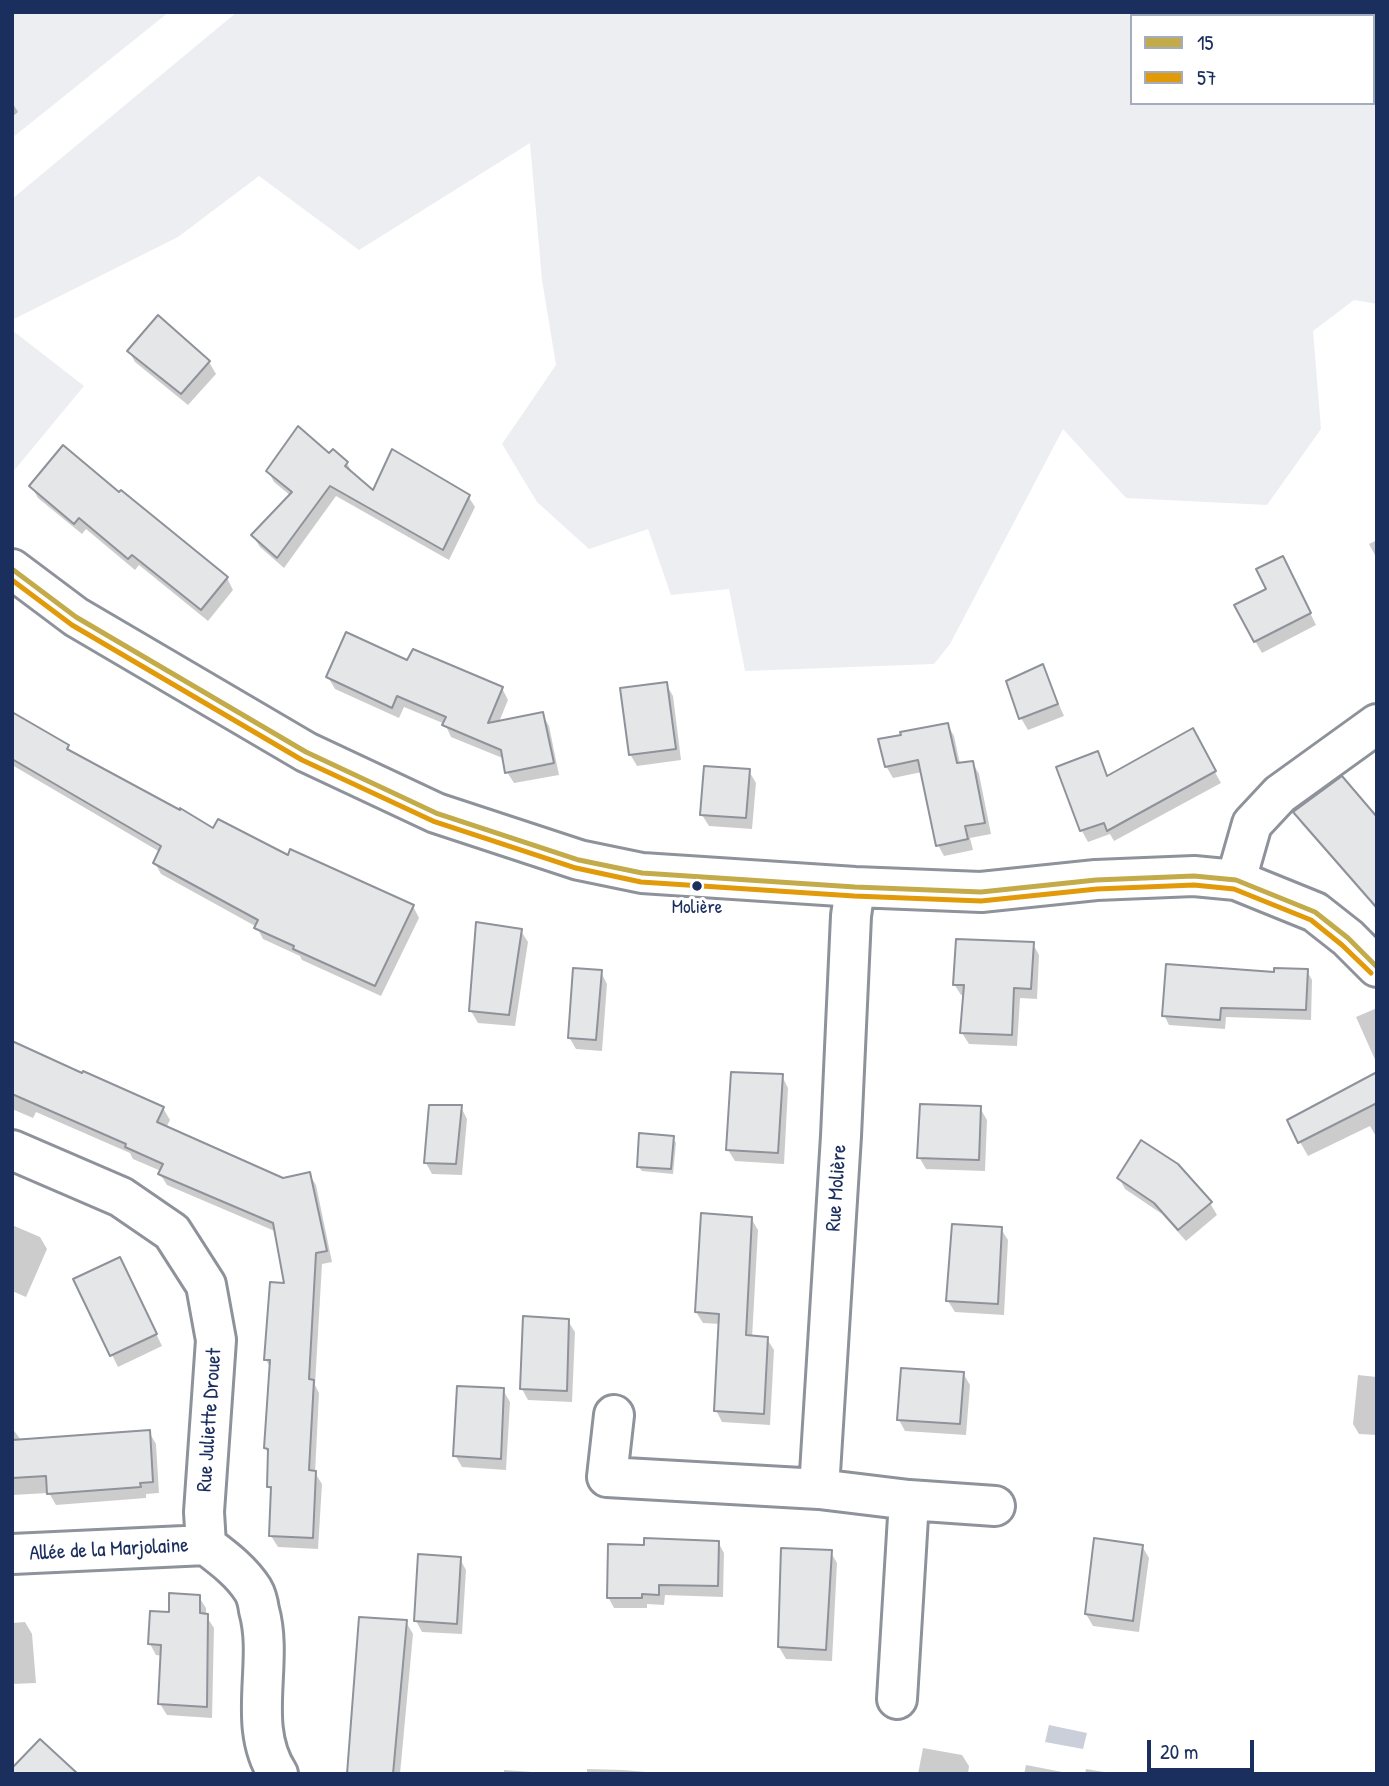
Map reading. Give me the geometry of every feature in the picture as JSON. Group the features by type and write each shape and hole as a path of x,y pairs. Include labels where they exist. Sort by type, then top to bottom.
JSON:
{"street":[{"path":"12,569 76,617 294,746 436,813 556,853 642,873 855,887 982,892 1096,880 1194,876 1236,880 1315,912 1348,938 1377,967"},
{"path":"1236,880 1252,824 1280,794 1377,724"},
{"name":"Rue Molière","path":"819,1489 841,1136 851,916 855,887"},
{"name":"Rue Juliette Drouet","path":"12,1150 121,1197 172,1232 206,1285 216,1340 204,1511 206,1545"},
{"path":"614,1415 607,1477 819,1489 909,1500 995,1506"},
{"path":"897,1699 909,1500"},
{"path":"206,1545 230,1563 254,1591 263,1624 262,1731 269,1759 278,1774"},
{"name":"Allée de la Marjolaine","path":"12,1554 206,1545"}],"shaded area":[{"path":"12,12 169,12 12,138"},
{"path":"237,12 1377,12 1377,304 1354,300 1313,331 1321,429 1267,505 1126,498 1063,429 950,644 934,664 745,671 729,589 671,595 648,529 589,549 537,502 502,444 556,365 542,280 530,143 359,250 259,176 178,237 12,320 12,199"},
{"path":"12,330 84,386 12,473"},
{"path":"1049,1725 1087,1733 1083,1749 1045,1742"}],"building":[{"path":"158,315 210,361 181,394 127,351"},
{"path":"298,426 329,453 333,449 348,462 345,466 373,490 392,449 470,495 443,550 330,486 277,558 251,535 292,492 266,471"},
{"path":"63,445 228,577 201,610 132,555 128,559 79,518 74,524 29,486"},
{"path":"1283,556 1311,613 1254,642 1234,605 1266,589 1256,569"},
{"path":"346,632 407,660 413,649 503,687 488,723 543,712 554,763 505,773 501,750 442,725 446,717 397,696 392,708 326,677"},
{"path":"1043,664 1058,704 1019,719 1006,681"},
{"path":"667,682 676,749 629,755 620,688"},
{"path":"12,712 69,745 67,749 213,828 218,819 288,855 290,849 414,905 375,986 254,928 258,920 153,863 161,846 12,759"},
{"path":"948,723 957,763 973,761 985,823 965,826 968,839 936,846 918,760 885,767 878,739"},
{"path":"1193,728 1216,771 1107,831 1104,823 1080,831 1056,767 1098,751 1107,776"},
{"path":"704,766 750,769 746,818 700,815"},
{"path":"1342,776 1377,817 1377,908 1293,812"},
{"path":"476,922 522,929 509,1015 469,1011"},
{"path":"956,939 1034,942 1031,989 1014,988 1012,1035 960,1033 964,985 953,985"},
{"path":"1166,964 1274,972 1274,968 1308,969 1306,1010 1221,1008 1220,1020 1162,1016"},
{"path":"573,968 602,970 596,1040 568,1038"},
{"path":"12,1041 164,1107 157,1122 283,1178 310,1172 327,1251 316,1253 309,1379 314,1380 309,1470 316,1471 313,1538 269,1536 271,1487 267,1487 268,1449 264,1448 270,1360 264,1360 270,1282 284,1283 273,1223 158,1174 163,1164 125,1147 126,1144 12,1094"},
{"path":"731,1072 783,1074 778,1153 726,1150"},
{"path":"1377,1072 1377,1103 1298,1143 1287,1120"},
{"path":"920,1104 981,1106 979,1160 917,1158"},
{"path":"429,1105 462,1105 456,1164 424,1163"},
{"path":"639,1133 674,1136 671,1169 637,1167"},
{"path":"1141,1140 1178,1164 1212,1202 1178,1230 1154,1203 1117,1178"},
{"path":"701,1213 752,1217 746,1335 768,1337 764,1414 714,1411 719,1314 695,1312"},
{"path":"952,1224 1002,1227 998,1304 946,1301"},
{"path":"120,1257 157,1334 110,1356 73,1279"},
{"path":"523,1316 569,1319 567,1391 520,1389"},
{"path":"901,1368 964,1372 960,1424 897,1420"},
{"path":"457,1386 504,1388 501,1459 453,1456"},
{"path":"150,1430 153,1482 140,1483 141,1487 47,1494 46,1476 12,1478 12,1440"},
{"path":"644,1538 719,1541 718,1586 659,1585 659,1595 607,1598 608,1544 644,1545"},
{"path":"1094,1538 1143,1545 1133,1621 1085,1614"},
{"path":"781,1548 832,1550 826,1650 778,1647"},
{"path":"418,1554 461,1557 457,1624 414,1621"},
{"path":"169,1593 200,1595 200,1613 208,1614 207,1707 158,1704 161,1645 148,1644 150,1611 169,1612"},
{"path":"359,1617 407,1620 393,1774 347,1774"},
{"path":"40,1739 78,1774 12,1774 12,1768"}],"transit line":[{"name":"15","path":"12,569 76,617 306,752 436,813 579,860 642,873 981,892 1096,880 1194,876 1236,880 1315,912 1348,938 1377,967"},
{"name":"57","path":"12,580 72,625 302,760 433,821 576,868 641,882 981,901 1097,889 1194,885 1234,889 1311,920 1371,973"}],"place":[{"name":"Molière","path":"697,886"}]}
